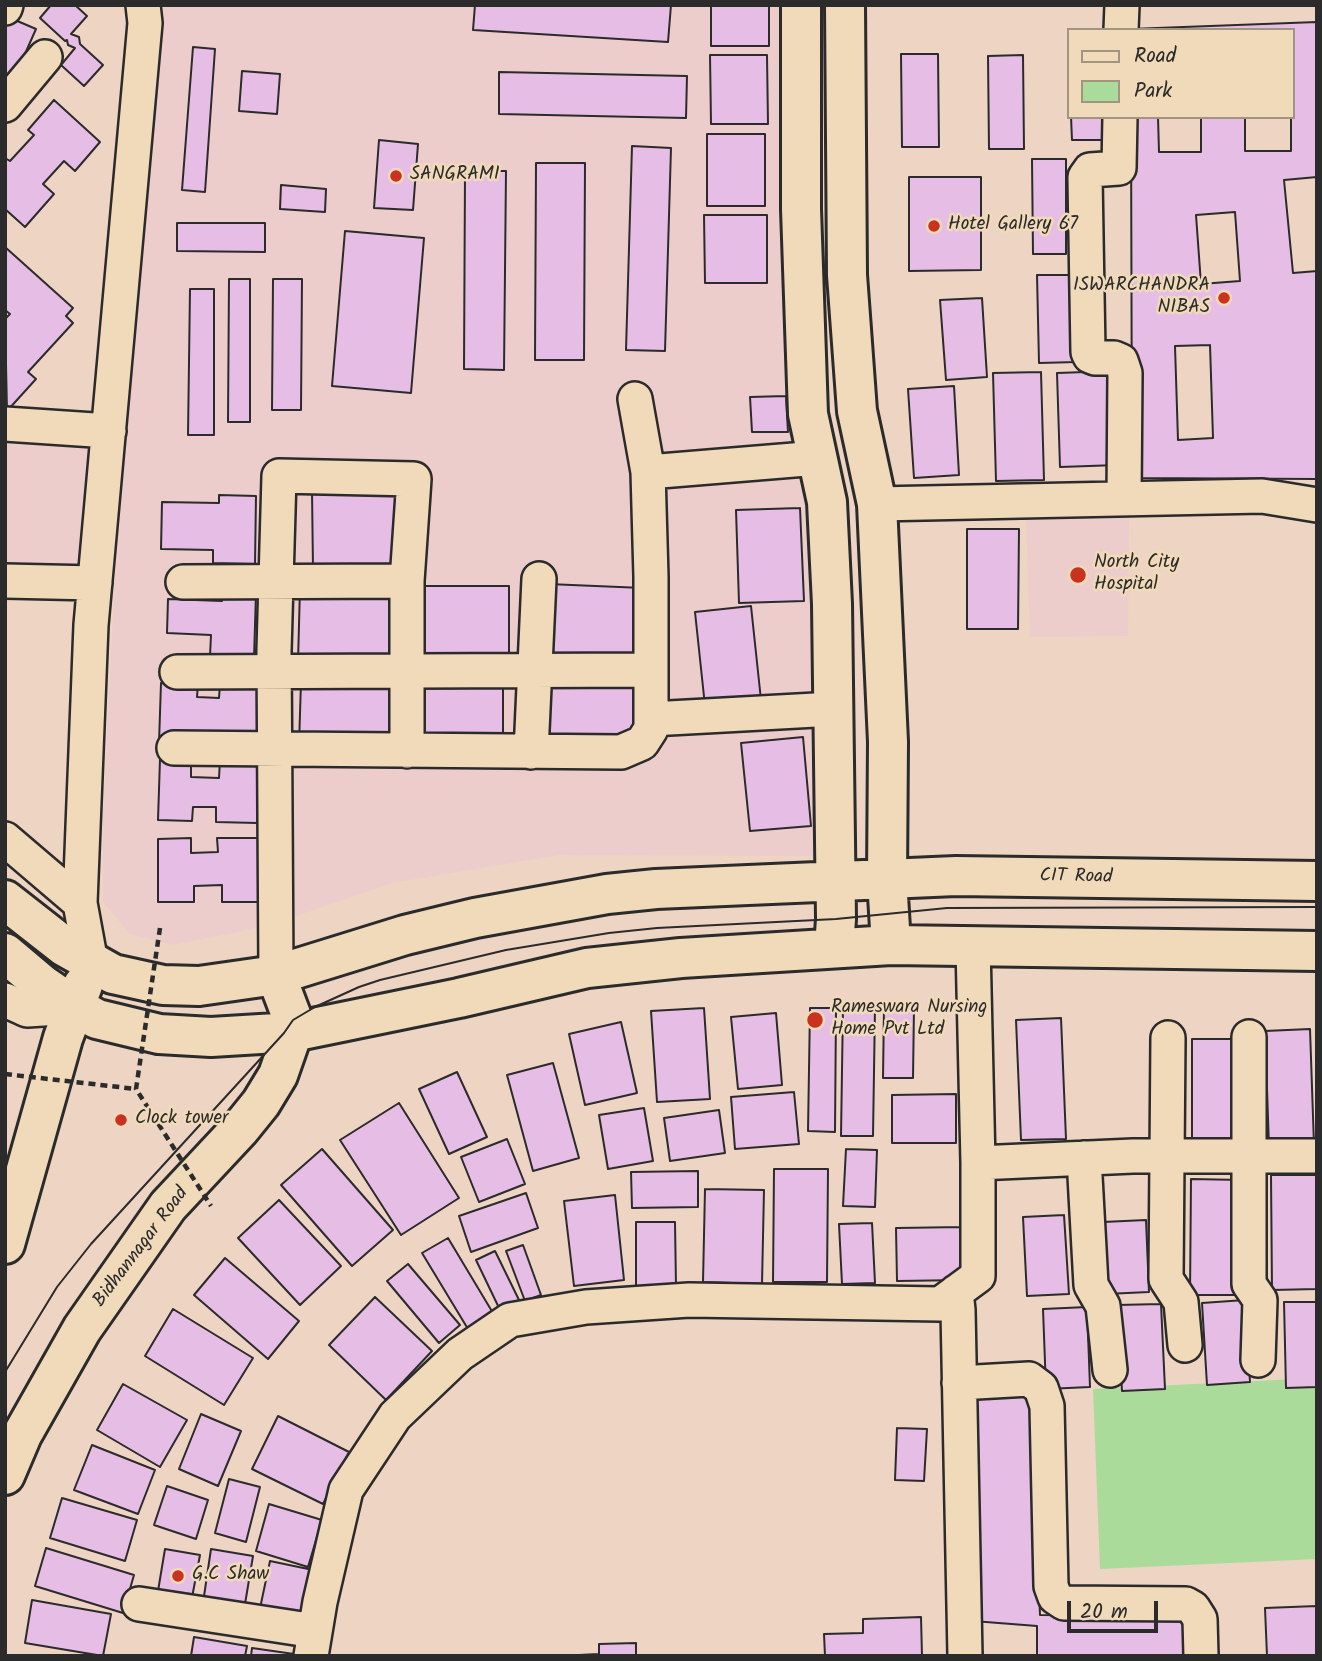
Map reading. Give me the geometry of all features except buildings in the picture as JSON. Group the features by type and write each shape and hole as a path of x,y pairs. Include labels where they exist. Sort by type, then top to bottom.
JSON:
{"main road":[{"path":"801,5 801,209 807,414 827,502 832,604 834,948"},
{"path":"845,5 847,275 857,411 877,504 888,742 887,878 891,945"},
{"name":"CIT Road","path":"5,900 65,947 113,974 163,985 199,986 275,975 405,935 487,916 597,895 656,889 956,877 1317,881"},
{"path":"5,953 43,985 97,1019 159,1034 211,1037 293,1032 587,968 681,958 891,945 1317,951"},
{"path":"5,1244 63,1038 91,963"},
{"path":"275,975 293,1020 293,1032"},
{"name":"Bidhannagar Road","path":"5,1475 22,1435 82,1329 168,1206 261,1103 278,1075 293,1032"}],"street":[{"path":"91,963 80,903 91,625 144,36 143,5"},
{"path":"1121,28 1122,5"},
{"path":"5,105 45,57"},
{"path":"1120,119 1119,168 1090,170 1084,177 1088,352 1095,358 1114,358 1121,361 1125,373 1124,499"},
{"path":"174,748 621,752 642,743 652,729 648,472 635,399"},
{"path":"5,424 109,431"},
{"path":"648,472 818,458"},
{"path":"275,975 274,673 279,476 414,479 407,581 407,751"},
{"path":"877,504 1262,496 1317,505"},
{"path":"531,752 539,579"},
{"path":"5,581 95,583"},
{"path":"183,582 407,581"},
{"path":"177,673 651,670"},
{"path":"652,719 834,709"},
{"path":"5,839 80,903"},
{"path":"139,1604 313,1644 346,1490 395,1416 460,1354 510,1320 586,1307 689,1300 940,1304 978,1276 973,946"},
{"path":"5,1000 27,1010 75,1007"},
{"path":"1249,1037 1249,1284 1260,1300 1258,1360"},
{"path":"1168,1038 1166,1279 1181,1302 1185,1345"},
{"path":"978,1163 1166,1156 1317,1156"},
{"path":"1084,1158 1091,1285 1103,1306 1110,1370"},
{"path":"956,1292 965,1656"},
{"path":"959,1383 1029,1379 1041,1388 1047,1406 1051,1586 1055,1597 1064,1603 1186,1604 1193,1608 1200,1619 1201,1656"}],"path":[{"path":"160,928 136,1089 211,1206"},
{"path":"5,1074 136,1089"}],"shaded area":[{"path":"156,5 783,5 786,260 793,443 812,520 817,856 559,855 392,883 267,926 173,945 130,934 103,902 103,812 123,416"},
{"path":"5,437 93,441 84,570 5,568"},
{"name":"North City Hospital","path":"1129,513 1128,636 1030,637 1026,514"}],"green space":[{"path":"1317,1378 1317,1559 1100,1569 1093,1389"}],"tram line":[{"path":"5,1372 57,1287 91,1244 293,1020 359,987 506,950 657,928 836,919 947,908 1317,907"}],"place":[{"name":"SANGRAMI","path":"396,176"},
{"name":"Hotel Gallery 67","path":"934,226"},
{"name":"ISWARCHANDRA NIBAS","path":"1224,298"},
{"name":"North City Hospital","path":"1078,575"},
{"name":"Rameswara Nursing Home Pvt Ltd","path":"815,1020"},
{"name":"Clock tower","path":"121,1120"},
{"name":"G.C Shaw","path":"178,1576"}]}
